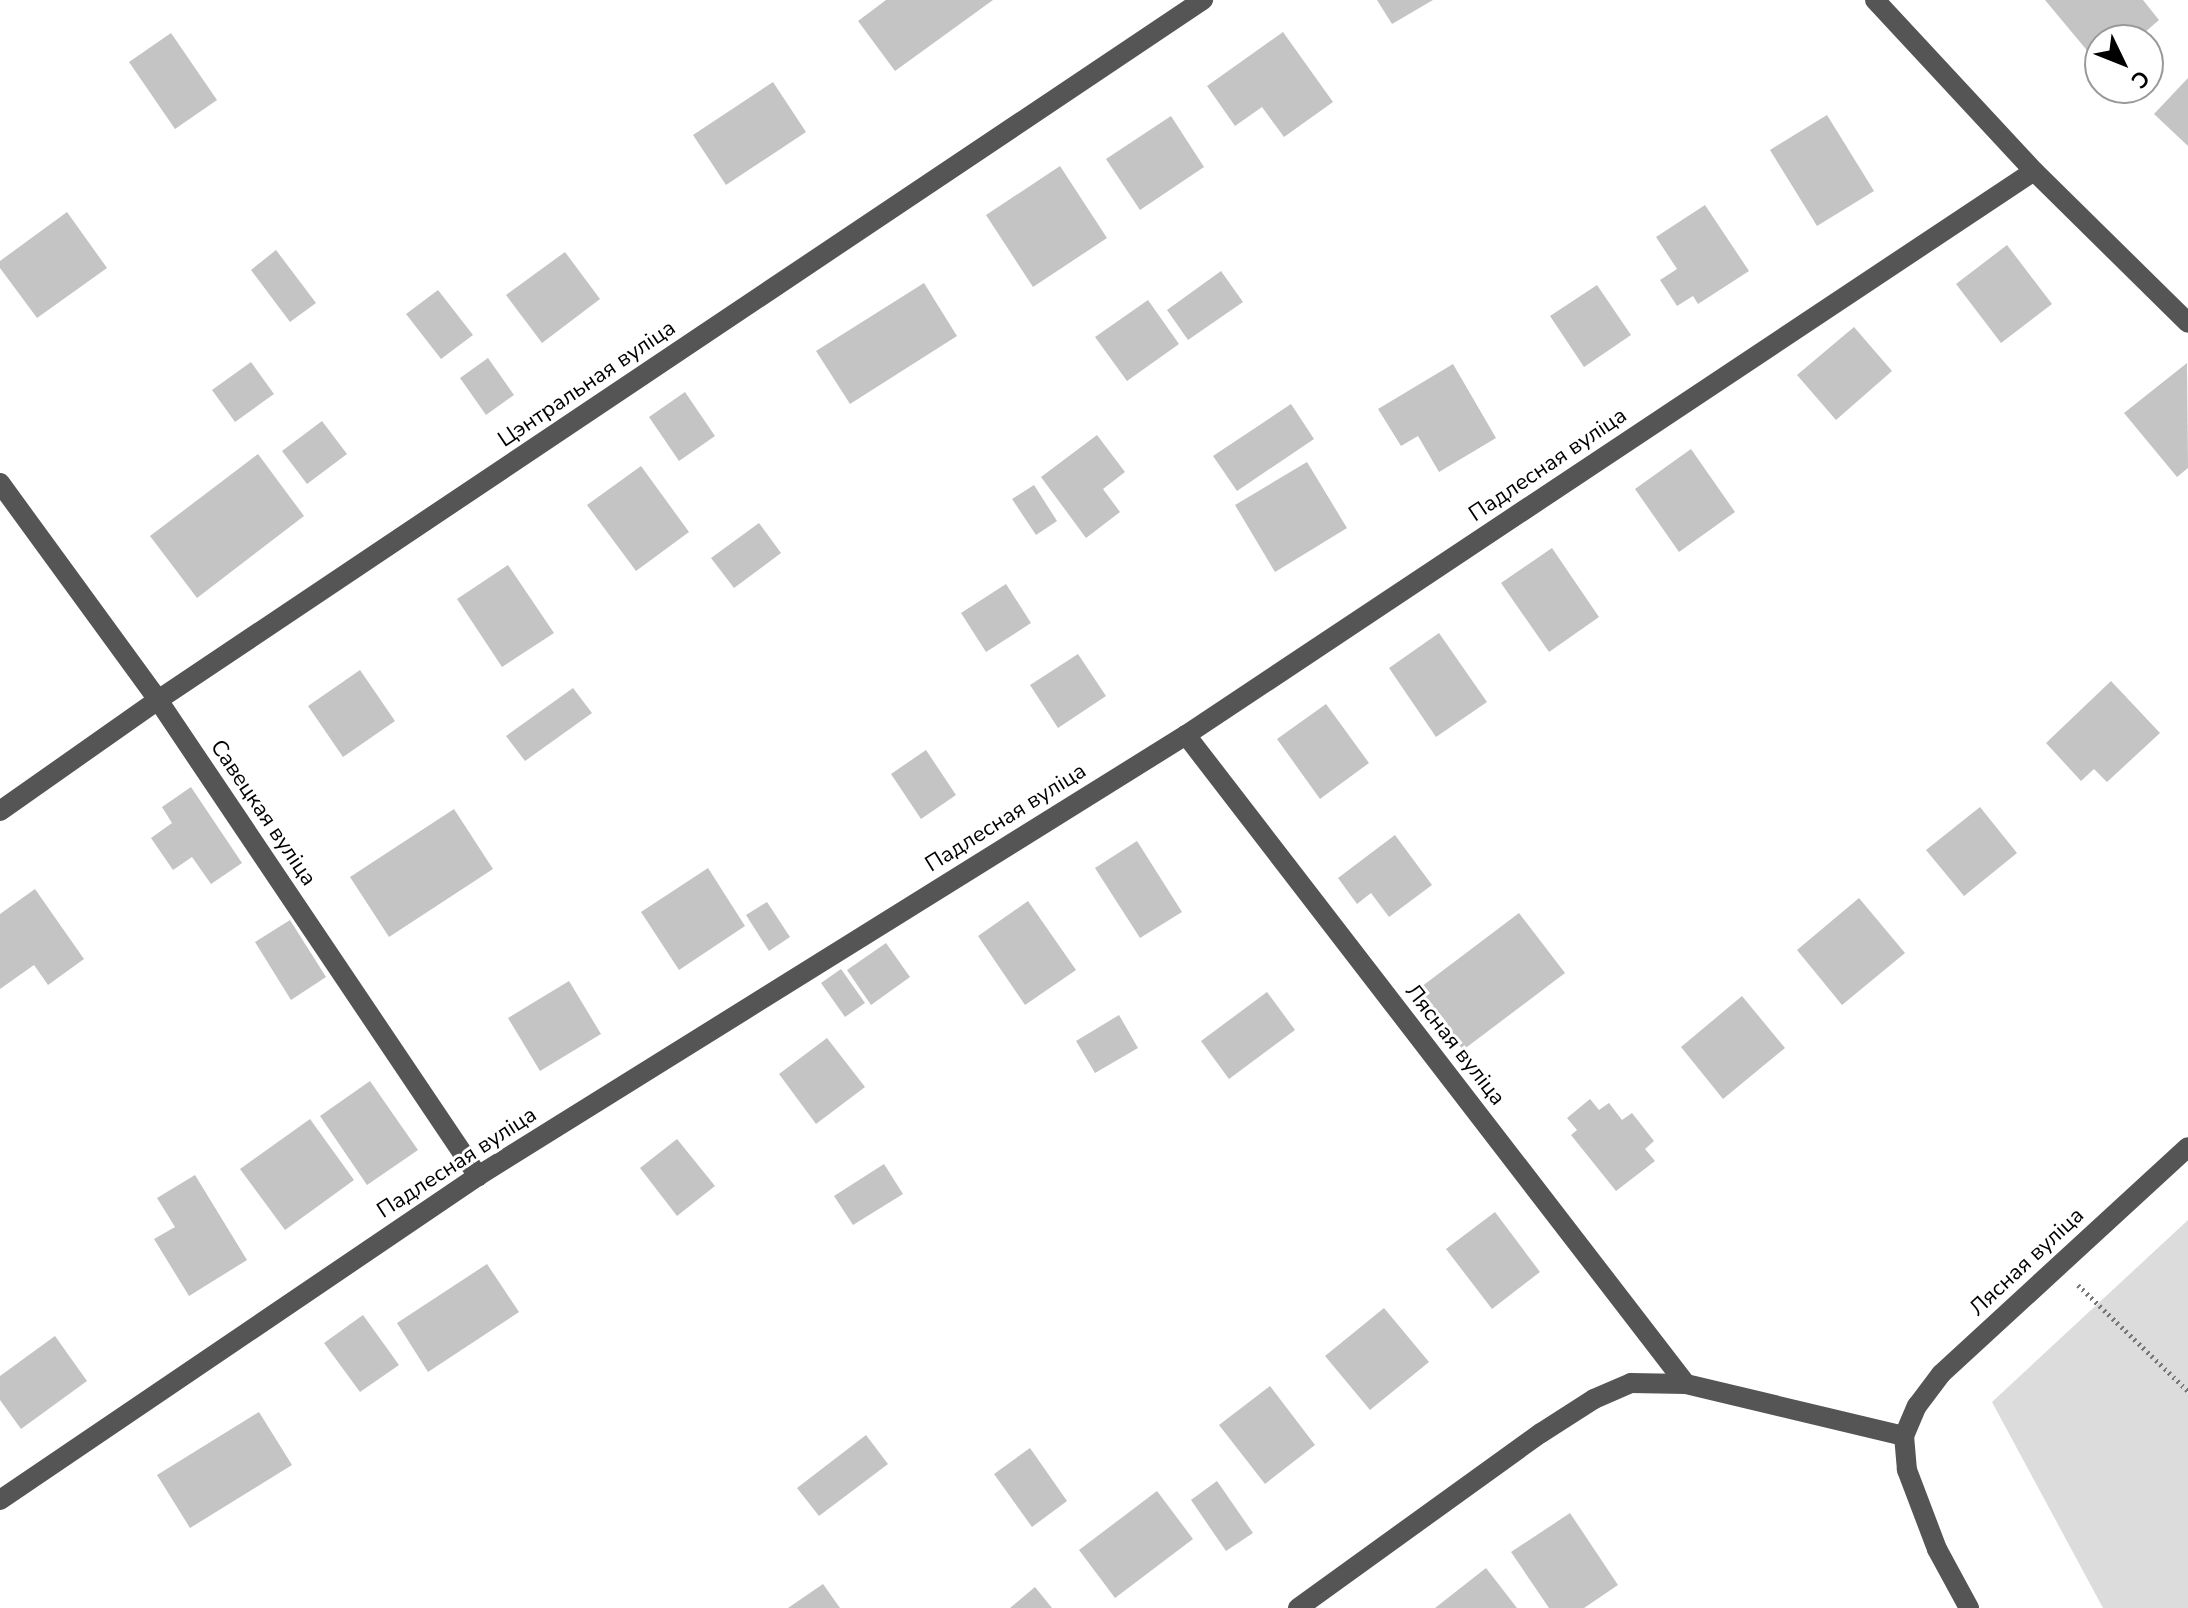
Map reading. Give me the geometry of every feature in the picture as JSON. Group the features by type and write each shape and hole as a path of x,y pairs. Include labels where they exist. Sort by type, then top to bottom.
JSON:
{"street":[{"name":"Цэнтральная вуліца","path":"0,811 158,700 1203,0"},
{"path":"1875,0 2034,171 2188,323"},
{"name":"Падлесная вуліца","path":"0,1500 478,1176 1186,735 2034,171"},
{"name":"Савецкая вуліца","path":"0,483 158,700 478,1176"},
{"name":"Лясная вуліца","path":"1186,735 1686,1384"},
{"name":"Лясная вуліца","path":"1904,1436 1917,1406 1941,1374 2188,1147"},
{"path":"1298,1608 1594,1399 1631,1383 1686,1384 1904,1436 1907,1470 1917,1505 1969,1608"}],"path":[{"path":"2057,1265 2188,1391"}],"shaded area":[{"path":"2188,1220 2188,1608 2103,1608 1992,1402"}],"building":[{"path":"886,0 993,0 895,71 858,21"},
{"path":"1377,0 1433,0 1392,24"},
{"path":"2045,0 2143,0 2159,20 2154,24 2084,24 2084,47"},
{"path":"1283,32 1333,102 1284,137 1262,107 1235,126 1207,86"},
{"path":"171,33 217,100 175,129 129,62"},
{"path":"2188,78 2188,146 2154,114"},
{"path":"773,82 806,132 726,185 693,135"},
{"path":"1827,115 1874,191 1817,226 1770,150"},
{"path":"1171,116 1204,167 1140,210 1106,159"},
{"path":"1060,166 1107,238 1033,287 986,215"},
{"path":"1705,205 1749,271 1698,304 1693,296 1677,306 1660,280 1677,269 1656,237"},
{"path":"67,212 107,268 37,318 0,268 0,261"},
{"path":"2007,245 2052,304 2001,343 1956,284"},
{"path":"276,250 316,303 290,322 251,270"},
{"path":"565,252 600,299 542,343 506,295"},
{"path":"1221,271 1243,302 1188,340 1167,310"},
{"path":"924,283 957,336 850,404 816,351"},
{"path":"1597,285 1631,335 1584,367 1550,316"},
{"path":"438,290 473,335 441,359 406,314"},
{"path":"1148,300 1179,344 1127,381 1095,337"},
{"path":"1854,327 1892,371 1836,420 1797,375"},
{"path":"488,358 514,395 486,415 460,378"},
{"path":"251,362 274,394 235,422 212,390"},
{"path":"2187,363 2188,468 2177,477 2124,413"},
{"path":"1453,364 1496,438 1439,472 1418,436 1401,446 1378,409"},
{"path":"685,392 715,436 679,461 649,417"},
{"path":"1291,404 1314,439 1237,491 1213,456"},
{"path":"322,421 347,454 307,484 282,451"},
{"path":"1097,435 1125,472 1103,489 1120,512 1086,538 1041,477"},
{"path":"1691,449 1735,512 1679,552 1635,489"},
{"path":"258,454 304,516 197,598 150,536"},
{"path":"1307,462 1347,528 1275,572 1235,505"},
{"path":"641,466 689,532 636,571 587,505"},
{"path":"1034,485 1057,521 1036,535 1012,499"},
{"path":"759,523 781,553 734,588 711,558"},
{"path":"1552,548 1599,617 1549,652 1501,583"},
{"path":"508,565 554,633 502,667 457,599"},
{"path":"1006,584 1031,623 986,652 961,613"},
{"path":"1439,633 1487,702 1436,737 1389,668"},
{"path":"1078,654 1106,696 1058,728 1030,685"},
{"path":"360,670 395,721 343,757 308,706"},
{"path":"2111,681 2160,733 2107,782 2094,769 2081,781 2046,743"},
{"path":"573,688 592,713 525,761 506,736"},
{"path":"1326,704 1369,763 1320,799 1277,739"},
{"path":"926,750 956,795 921,819 891,774"},
{"path":"191,787 242,863 211,884 192,857 173,870 151,838 172,823 162,807"},
{"path":"1980,807 2017,853 1964,896 1926,850"},
{"path":"454,809 493,869 389,937 350,877"},
{"path":"1395,835 1432,885 1389,917 1371,893 1357,904 1338,878"},
{"path":"1137,841 1182,912 1140,938 1095,868"},
{"path":"708,868 745,926 679,970 641,912"},
{"path":"35,889 84,959 48,985 34,965 0,989 0,914"},
{"path":"1859,898 1905,953 1842,1005 1797,950"},
{"path":"1028,901 1076,970 1025,1005 978,936"},
{"path":"767,902 790,937 769,951 746,915"},
{"path":"1519,913 1565,973 1463,1050 1417,990"},
{"path":"290,920 326,977 291,1000 255,942"},
{"path":"886,943 910,977 871,1005 847,970"},
{"path":"841,969 865,1003 845,1017 821,983"},
{"path":"569,981 601,1034 540,1071 508,1018"},
{"path":"1267,992 1295,1030 1229,1079 1201,1041"},
{"path":"1742,996 1785,1048 1723,1099 1681,1047"},
{"path":"1119,1015 1138,1048 1095,1073 1076,1041"},
{"path":"827,1038 865,1087 816,1124 779,1074"},
{"path":"370,1081 418,1150 367,1185 320,1116"},
{"path":"1590,1099 1599,1110 1609,1103 1622,1120 1632,1113 1654,1141 1645,1149 1655,1161 1616,1191 1571,1135 1577,1130 1567,1118"},
{"path":"310,1119 354,1180 285,1230 240,1169"},
{"path":"677,1139 715,1186 677,1216 640,1168"},
{"path":"884,1164 903,1194 853,1225 834,1196"},
{"path":"195,1175 247,1260 189,1296 154,1239 175,1227 157,1198"},
{"path":"1495,1212 1540,1272 1492,1309 1446,1249"},
{"path":"487,1264 519,1312 428,1372 397,1323"},
{"path":"1384,1308 1429,1362 1370,1410 1325,1356"},
{"path":"363,1315 399,1365 360,1392 324,1343"},
{"path":"55,1336 87,1381 21,1429 0,1400 0,1376"},
{"path":"1270,1386 1315,1445 1265,1484 1219,1425"},
{"path":"259,1412 292,1465 190,1528 157,1475"},
{"path":"866,1435 888,1464 819,1516 797,1488"},
{"path":"1030,1448 1067,1501 1032,1527 994,1474"},
{"path":"1217,1481 1253,1533 1226,1551 1191,1500"},
{"path":"1157,1491 1193,1539 1115,1598 1079,1550"},
{"path":"1570,1513 1618,1585 1584,1608 1549,1608 1511,1552"},
{"path":"1486,1568 1517,1608 1435,1608"},
{"path":"823,1584 840,1608 788,1608"},
{"path":"1035,1587 1052,1608 1010,1608"}]}
